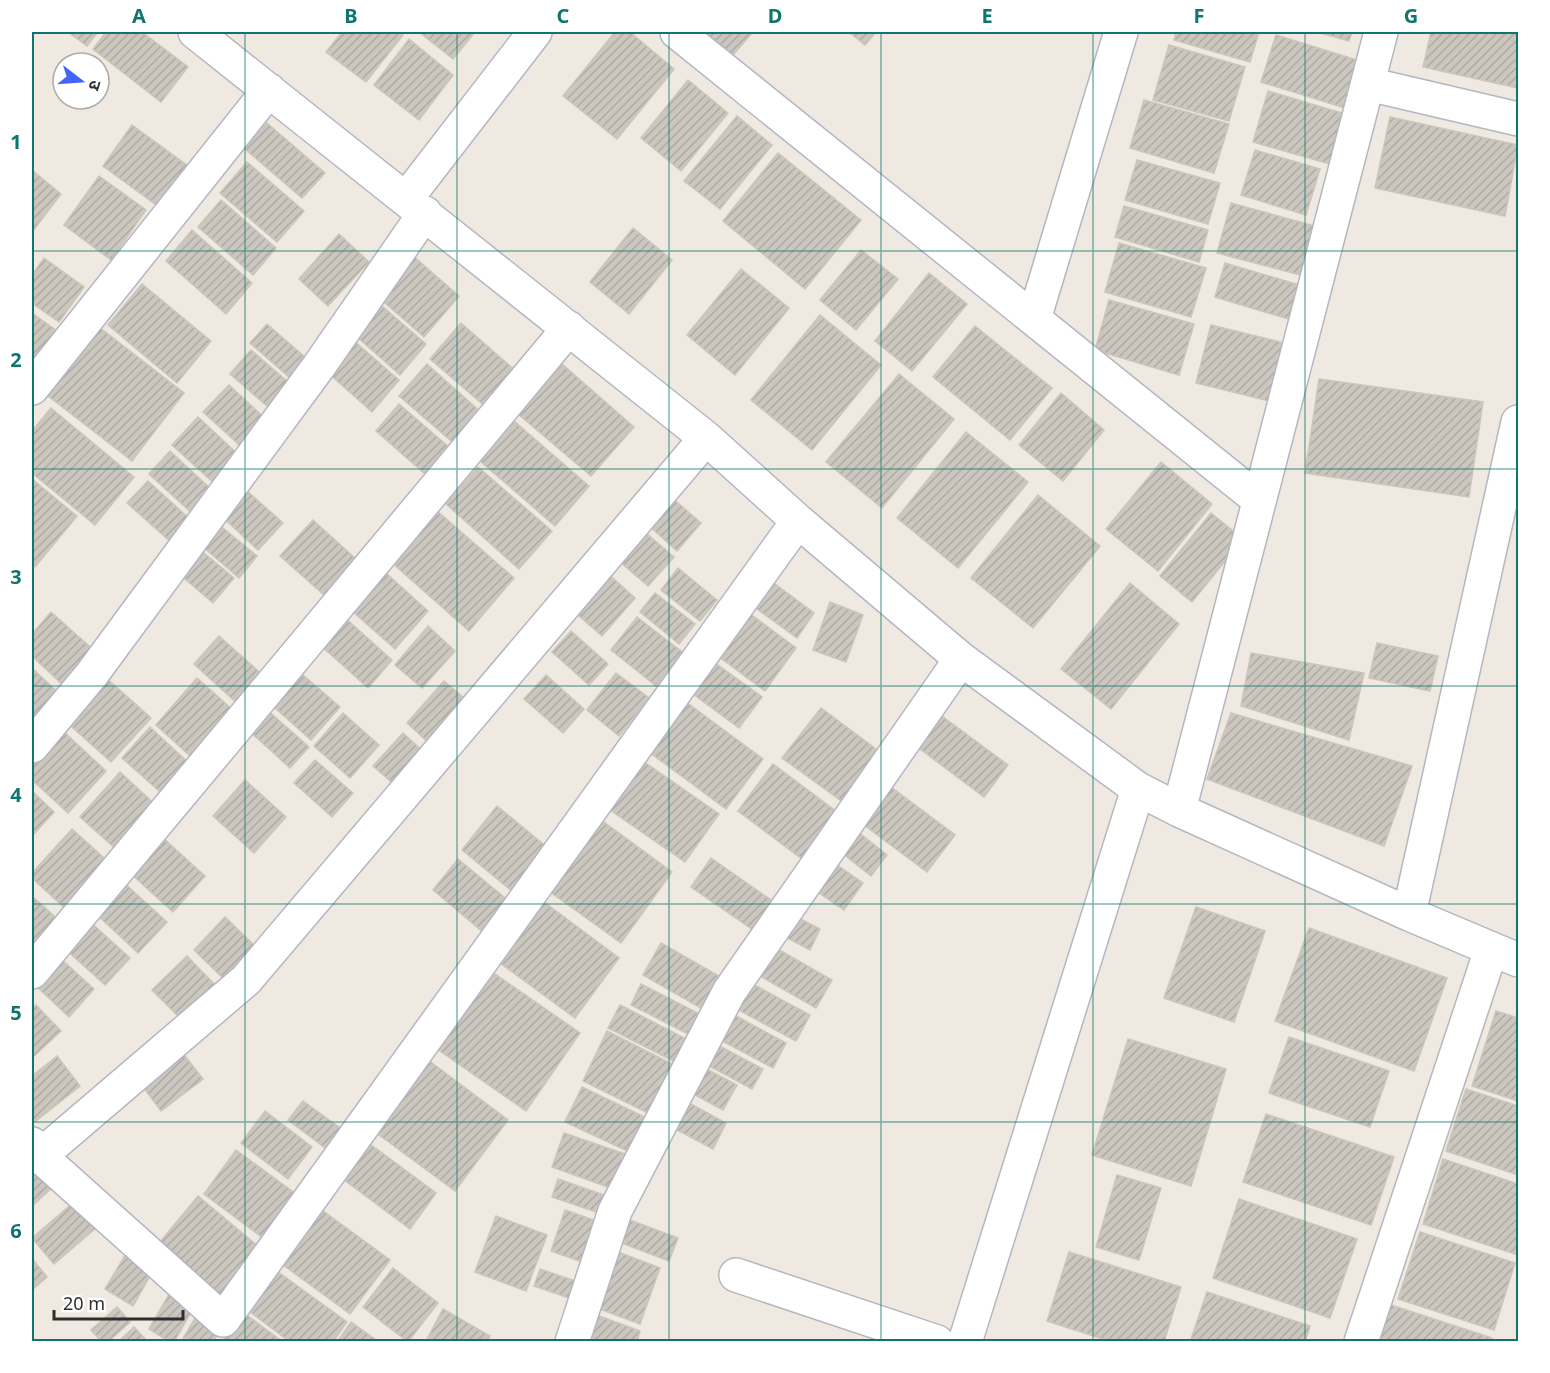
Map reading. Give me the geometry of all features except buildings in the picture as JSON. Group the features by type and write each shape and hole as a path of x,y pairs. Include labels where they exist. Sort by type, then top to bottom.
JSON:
{"street":[{"path":"195,32 706,438 798,521 962,659 1138,789 1179,810 1505,955 1361,1341"},
{"path":"32,746 106,655 319,366 416,206 535,32"},
{"path":"676,32 1259,500"},
{"path":"1034,319 1121,32"},
{"path":"1179,810 1381,32"},
{"path":"1368,84 1518,119"},
{"path":"32,388 269,90"},
{"path":"32,972 569,328"},
{"path":"1409,914 1518,422"},
{"path":"706,438 246,980 36,1150 223,1320 798,521"},
{"path":"572,1341 615,1211 729,992 962,659"},
{"path":"964,1341 1138,789"},
{"path":"736,1275 936,1341"}]}
